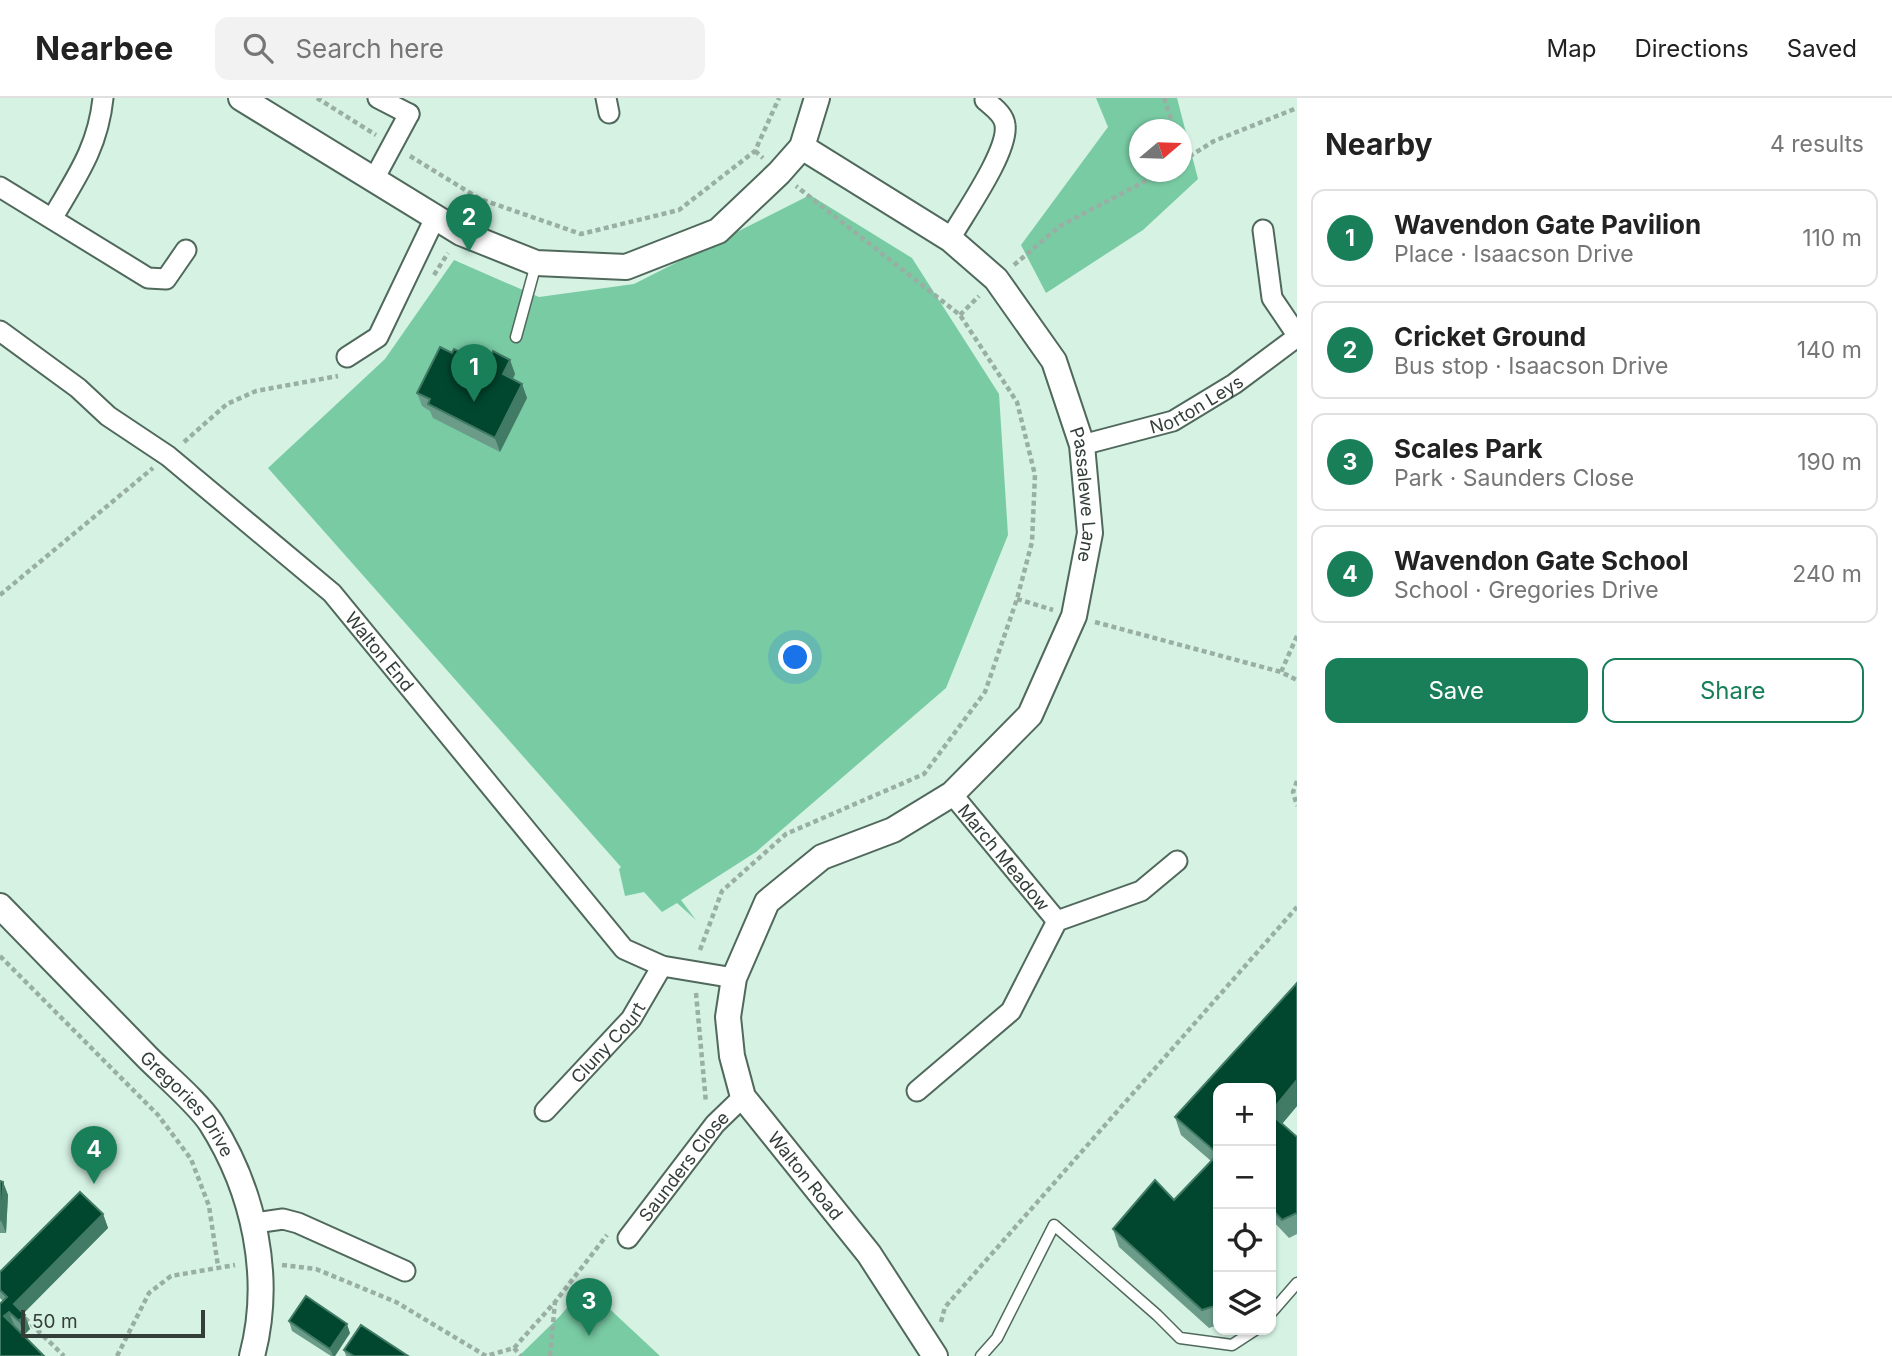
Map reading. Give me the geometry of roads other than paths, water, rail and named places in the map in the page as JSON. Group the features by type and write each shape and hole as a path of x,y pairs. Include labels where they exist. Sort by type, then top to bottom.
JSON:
{"street":[{"path":"53,218 89,156 101,121 103,98"},
{"path":"241,98 461,233 536,263 626,267 718,231 779,173 802,147 817,98"},
{"path":"374,179 393,146 408,106 378,98"},
{"path":"950,239 1002,150 1005,125 998,111 985,100"},
{"name":"Passalewe Lane","path":"734,978 767,902 822,857 893,830 952,794 1030,715 1074,616 1090,533 1082,445 1054,361 996,279 950,239 802,147"},
{"path":"0,187 148,278 166,279 186,250"},
{"path":"349,366 379,337 435,218"},
{"name":"Norton Leys","path":"1082,445 1173,421 1234,384 1297,336 1272,298 1263,230"},
{"name":"Walton End","path":"0,331 78,388 108,416 168,456 332,593 624,949 662,967 734,978"},
{"name":"March Meadow","path":"952,794 1057,921"},
{"name":"March Meadow","path":"917,1091 1011,1011 1057,921 1141,891 1177,861"},
{"name":"Gregories Drive","path":"0,906 209,1120 235,1167 255,1223 260,1308 252,1356"},
{"name":"Cluny Court","path":"545,1111 631,1019 662,967"},
{"name":"Walton Road","path":"734,978 728,1017 732,1056 743,1097 869,1254 933,1354"},
{"name":"Saunders Close","path":"621,1232 715,1124 743,1097"},
{"path":"255,1223 283,1219 298,1223 405,1272"}],"lane":[{"path":"516,337 536,263"},
{"path":"981,1356 996,1338 1054,1225 1180,1338 1233,1345 1248,1335"},
{"path":"1276,1307 1297,1283"}],"place":[{"name":"Cricket Ground","path":"469,252"},
{"name":"Wavendon Gate Pavilion","path":"474,402"},
{"name":"Wavendon Gate School","path":"94,1184"},
{"name":"Scales Park","path":"589,1336"}]}
